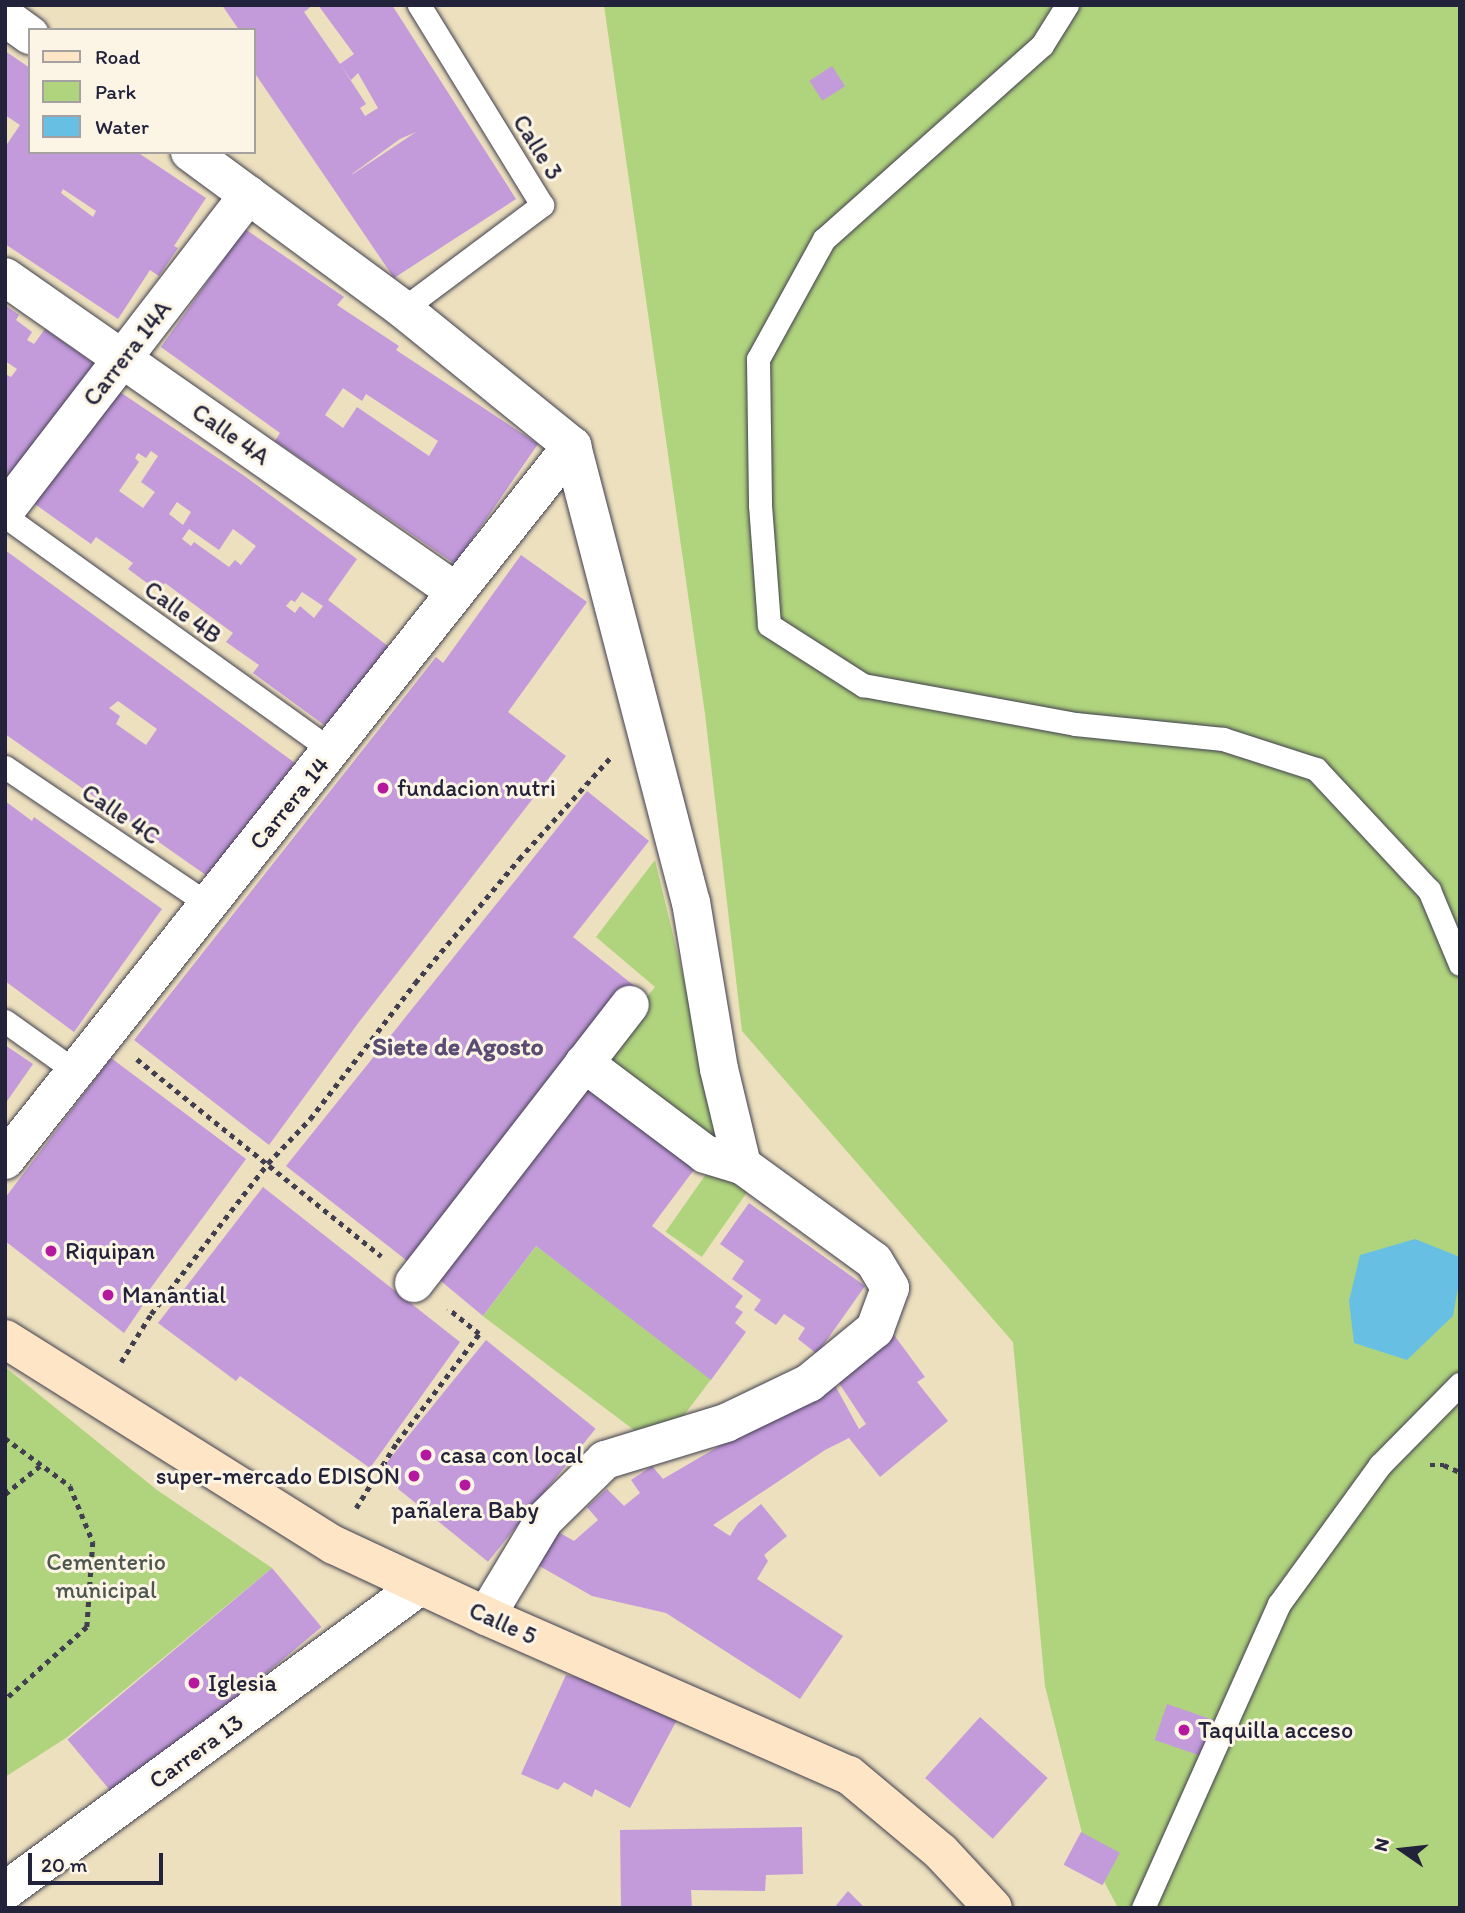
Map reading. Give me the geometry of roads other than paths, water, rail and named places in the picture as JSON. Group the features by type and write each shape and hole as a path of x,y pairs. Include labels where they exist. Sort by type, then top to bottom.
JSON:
{"street":[{"path":"5,17 28,34"},
{"path":"193,154 404,309 572,446 691,902 719,1069 742,1165"},
{"name":"Carrera 14A","path":"5,513 248,195"},
{"name":"Calle 4A","path":"5,276 456,592"},
{"name":"Carrera 14","path":"5,1160 572,446"},
{"path":"414,1283 630,1005"},
{"path":"486,1616 544,1520 605,1460 726,1423 809,1383 875,1329 890,1288 874,1261 742,1165 705,1154 584,1063"},
{"name":"Calle 5","path":"5,1339 334,1545 486,1616 849,1775 941,1852 993,1908"},
{"name":"Carrera 13","path":"5,1891 420,1586"}],"lane":[{"name":"Calle 3","path":"404,309 542,205 419,5"},
{"path":"1067,5 1042,45 824,239 758,359 760,505 769,625 863,685 1075,724 1223,739 1316,769 1429,890 1460,964"},
{"name":"Calle 4B","path":"5,513 331,751"},
{"name":"Calle 4C","path":"5,767 208,904"},
{"path":"5,1021 75,1071"},
{"path":"1143,1908 1279,1604 1380,1465 1460,1384"}],"water":[{"path":"1415,1239 1460,1257 1460,1277 1453,1316 1407,1360 1354,1343 1349,1301 1360,1255"}],"place":[{"name":"fundacion nutri","path":"383,788"},
{"name":"Riquipan","path":"51,1251"},
{"name":"Manantial","path":"108,1295"},
{"name":"casa con local","path":"426,1455"},
{"name":"super-mercado EDISON","path":"414,1476"},
{"name":"pañalera Baby","path":"465,1485"},
{"name":"Iglesia","path":"194,1683"},
{"name":"Taquilla acceso","path":"1184,1730"}],"district":[{"name":"Siete de Agosto","path":"458,1047"}],"park label":[{"name":"Cementerio municipal","path":"106,1576"}]}
